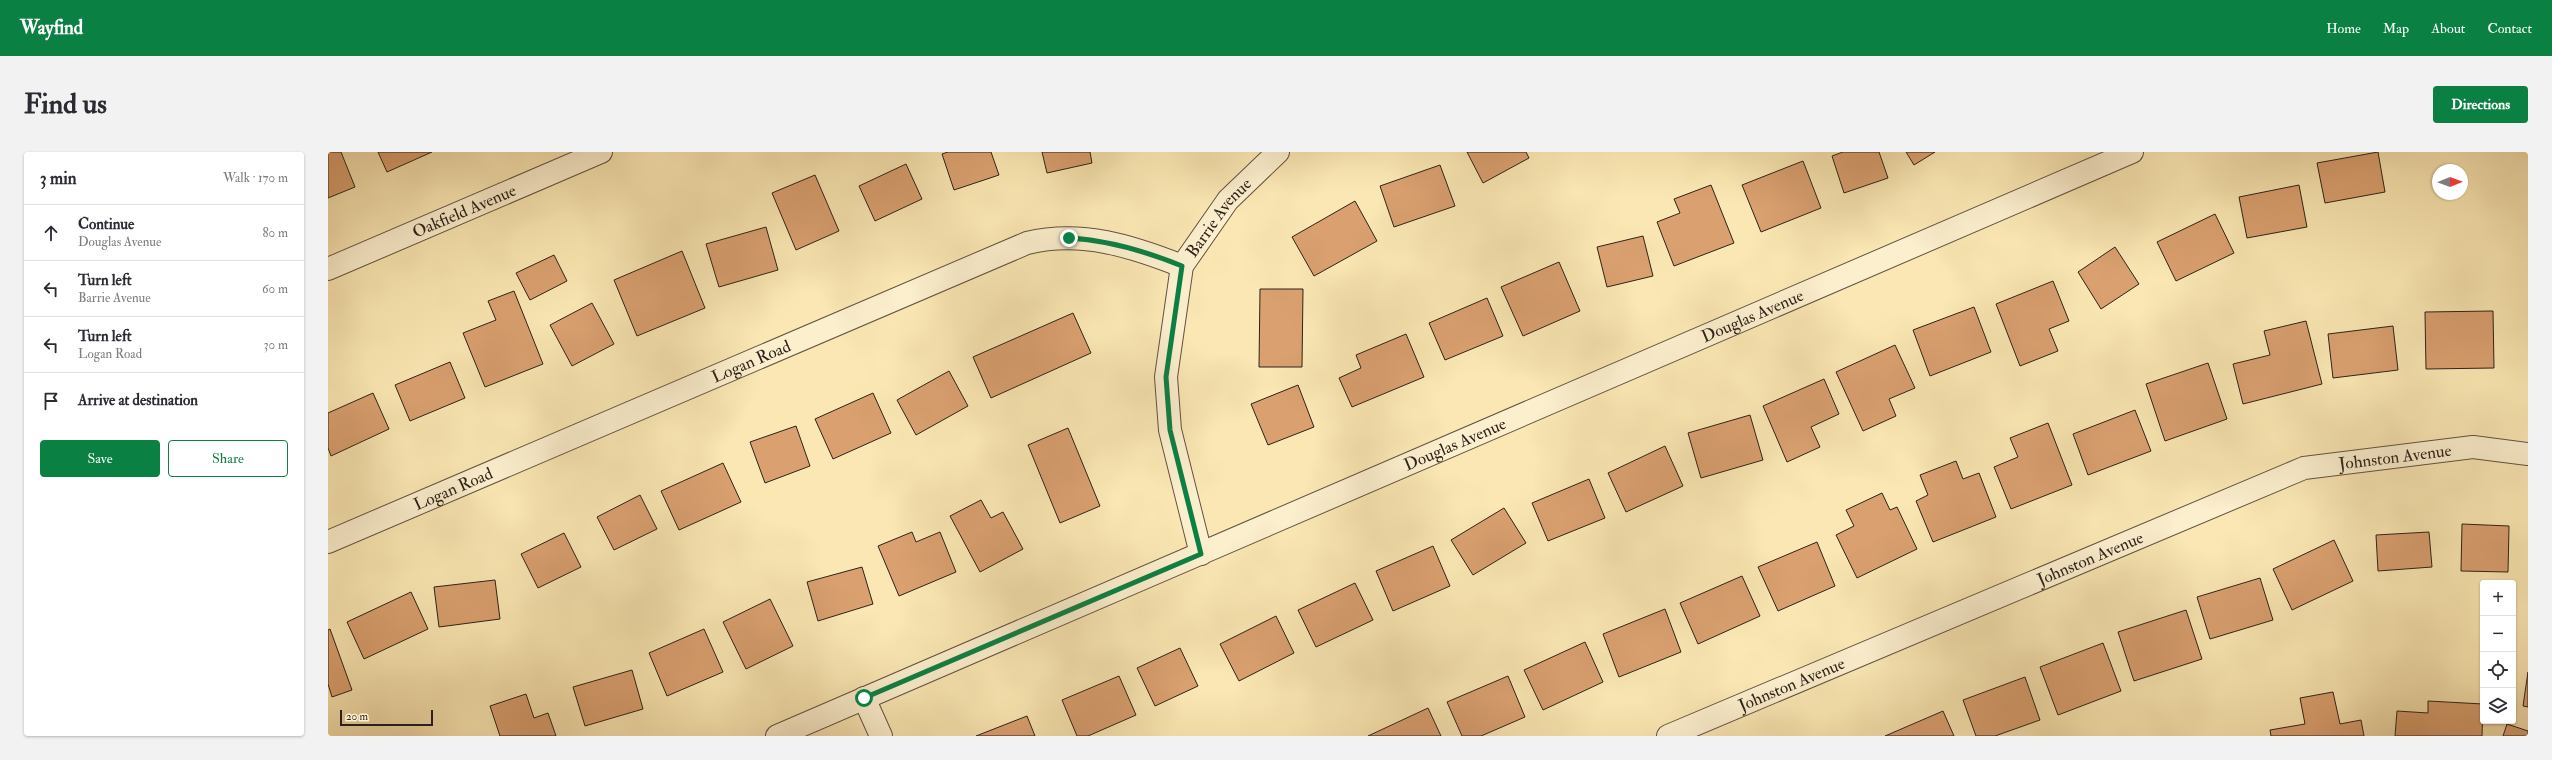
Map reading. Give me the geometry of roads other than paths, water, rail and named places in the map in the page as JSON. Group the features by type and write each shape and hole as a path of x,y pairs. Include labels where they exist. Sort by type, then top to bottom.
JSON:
{"street":[{"name":"Oakfield Avenue","path":"328,269 601,152"},
{"name":"Barrie Avenue","path":"1201,554 1170,430 1166,377 1182,266 1228,200 1278,152"},
{"name":"Douglas Avenue","path":"777,736 2132,152"},
{"name":"Logan Road","path":"328,542 1027,243 1048,238 1097,239 1140,250 1182,266"},
{"name":"Johnston Avenue","path":"1668,736 2304,468 2473,446 2528,454"},
{"path":"864,698 881,736"}]}
